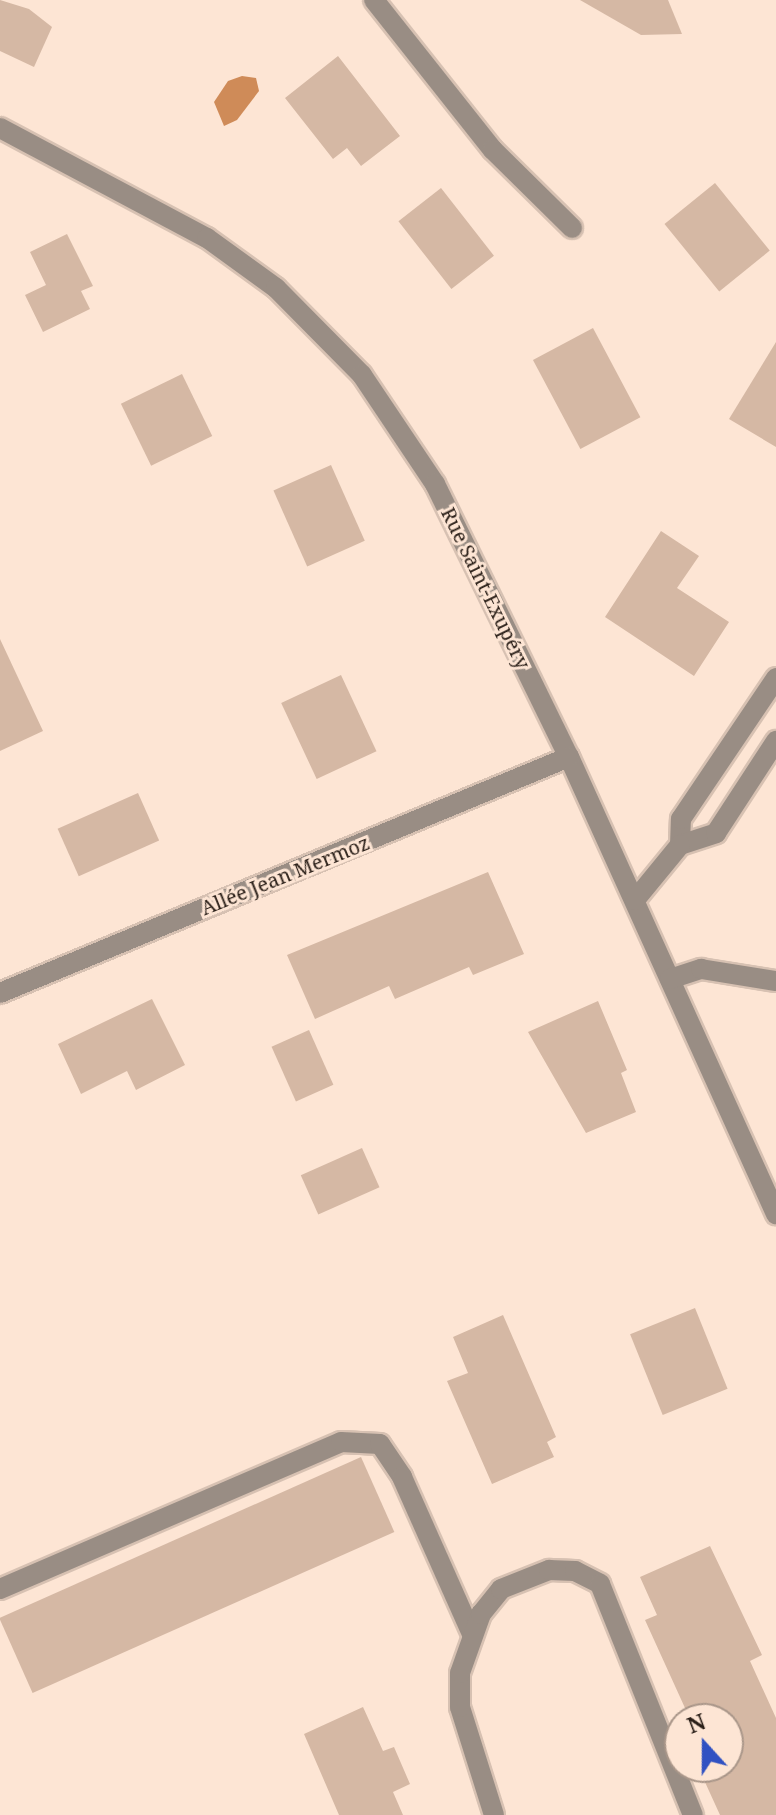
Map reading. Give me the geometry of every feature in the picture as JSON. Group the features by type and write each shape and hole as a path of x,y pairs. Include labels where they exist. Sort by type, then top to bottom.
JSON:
{"street":[{"path":"374,0 493,150 572,228"},
{"name":"Rue Saint-Exupéry","path":"0,128 207,238 276,288 362,375 435,484 569,757 776,1214"},
{"path":"680,845 681,819 776,678"},
{"path":"635,900 680,845 716,833 776,741"},
{"name":"Allée Jean Mermoz","path":"0,993 569,757"},
{"path":"670,979 701,969 776,981"},
{"path":"0,1589 341,1442 380,1444 402,1477 472,1634"},
{"path":"494,1815 460,1707 460,1673 472,1634 501,1589 524,1576 575,1571 600,1584 693,1815"}],"shaded area":[{"path":"242,76 256,78 259,91 237,120 224,126 214,102 228,81"}],"building":[{"path":"0,0 29,9 52,27 34,67 0,51"},
{"path":"580,0 668,0 682,34 641,35"},
{"path":"338,56 400,136 361,166 347,148 333,159 285,98"},
{"path":"715,183 770,251 719,292 664,224"},
{"path":"441,188 494,256 451,289 398,221"},
{"path":"67,234 93,286 81,291 90,309 43,332 25,295 46,285 30,252"},
{"path":"593,328 640,417 580,449 533,360"},
{"path":"776,342 776,447 729,419"},
{"path":"182,374 212,436 151,466 121,404"},
{"path":"331,465 365,541 307,566 273,491"},
{"path":"661,531 699,556 677,588 729,622 694,676 605,617"},
{"path":"0,639 43,731 0,751"},
{"path":"341,675 376,751 317,779 281,703"},
{"path":"138,793 159,841 79,876 58,829"},
{"path":"488,872 524,954 473,975 469,967 395,999 389,986 315,1019 287,955"},
{"path":"152,999 185,1065 136,1090 127,1071 81,1094 58,1044"},
{"path":"598,1001 627,1070 621,1073 636,1112 586,1133 528,1032"},
{"path":"309,1030 333,1085 296,1101 272,1047"},
{"path":"362,1148 379,1187 318,1215 301,1175"},
{"path":"695,1308 728,1389 663,1415 630,1334"},
{"path":"503,1315 556,1437 547,1442 554,1457 492,1484 447,1381 468,1373 453,1337"},
{"path":"361,1457 394,1532 33,1693 0,1618"},
{"path":"710,1546 762,1655 750,1661 776,1718 776,1815 720,1815 705,1783 744,1783 744,1703 683,1703 645,1620 657,1615 640,1577"},
{"path":"363,1707 383,1751 394,1747 410,1784 393,1792 403,1815 339,1815 304,1734"}]}
